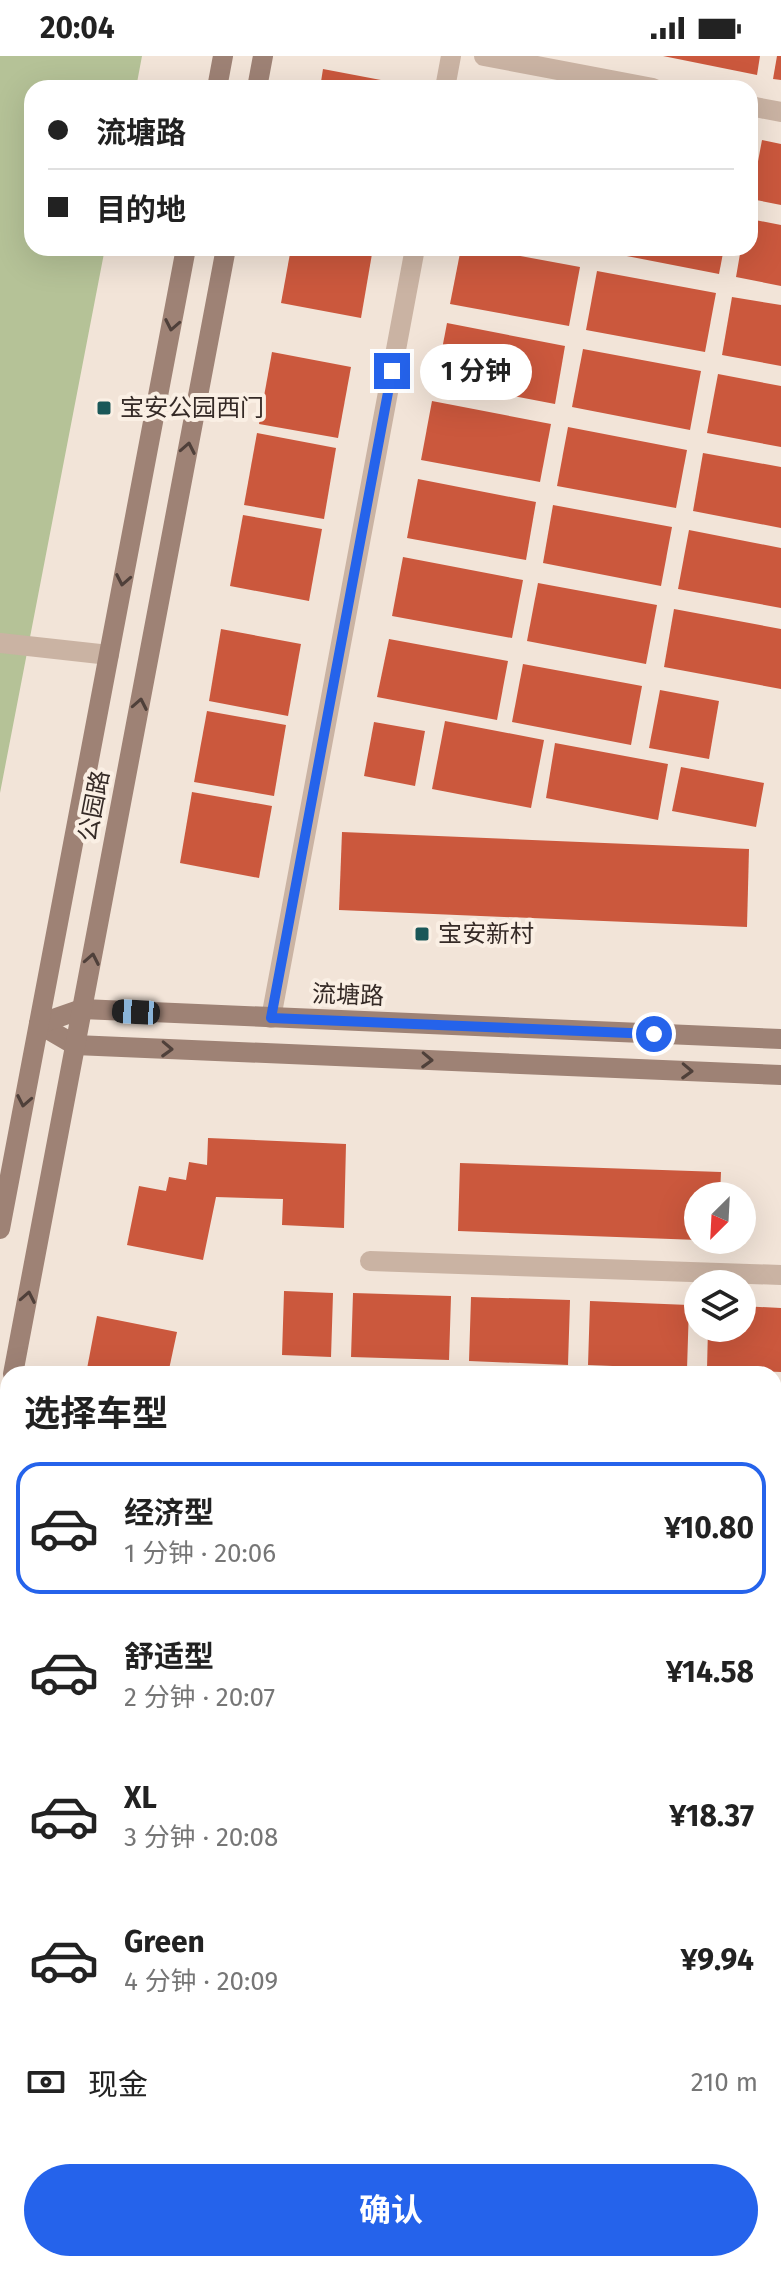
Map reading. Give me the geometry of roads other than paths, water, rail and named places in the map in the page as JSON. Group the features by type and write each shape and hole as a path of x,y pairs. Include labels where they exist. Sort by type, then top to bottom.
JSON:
{"main road":[{"path":"218,80 223,56"},
{"path":"258,80 263,56"},
{"name":"公园路","path":"0,1229 184,256"},
{"name":"公园路","path":"15,1366 224,256"},
{"name":"流塘路","path":"39,1024 82,1009 781,1039"},
{"path":"39,1024 75,1045 781,1075"}],"street":[{"path":"446,80 451,56"},
{"path":"484,56 611,80"},
{"path":"758,108 781,112"},
{"path":"271,1018 414,256"},
{"path":"0,643 109,655"},
{"path":"370,1261 781,1275"}],"place":[{"name":"宝安公园西门","path":"104,408"},
{"name":"宝安新村","path":"422,934"}]}
